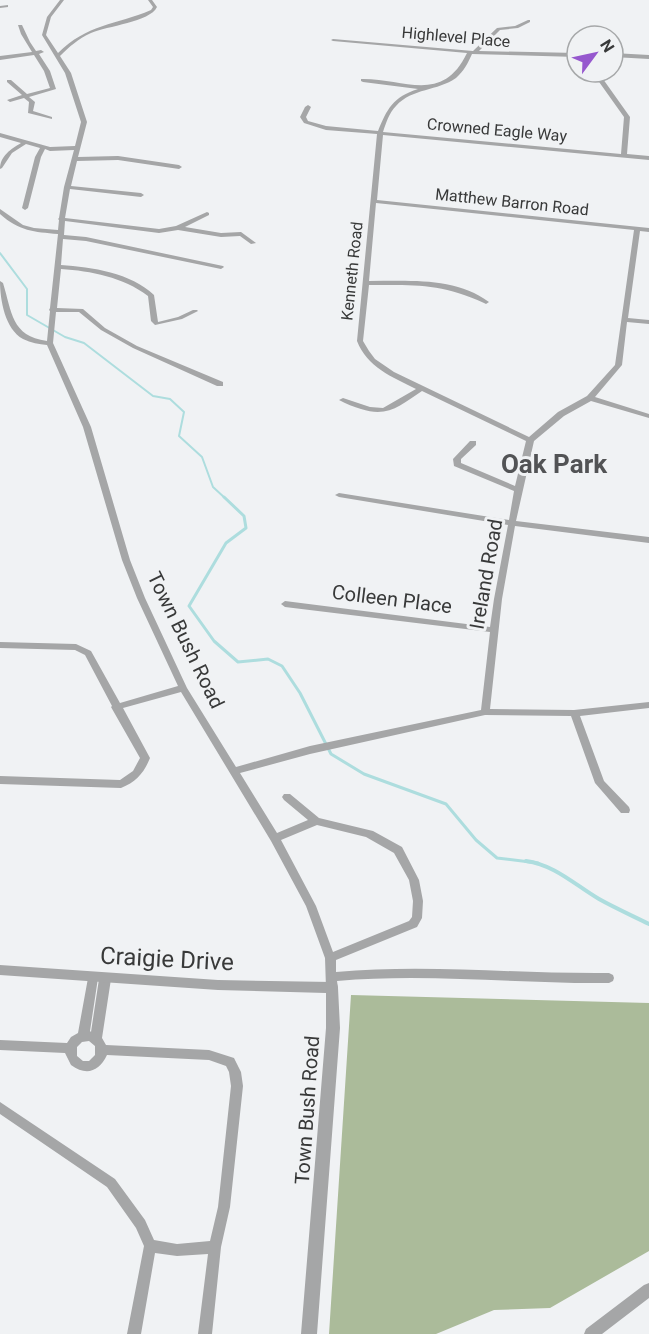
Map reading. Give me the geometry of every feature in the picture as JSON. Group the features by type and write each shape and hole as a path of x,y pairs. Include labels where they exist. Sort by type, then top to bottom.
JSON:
{"street":[{"path":"0,58 52,51 45,38 44,30 49,17 62,0"},
{"path":"58,56 74,40 90,30 153,11 155,6 150,0"},
{"name":"Kenneth Road","path":"528,21 516,27 499,29 472,53 457,76 404,97 393,105 380,132 359,330 363,350 373,362 421,389 530,440"},
{"path":"10,99 52,89 38,53 28,44 20,26"},
{"name":"Highlevel Place","path":"333,40 472,53 565,55"},
{"name":"Town Bush Road","path":"52,51 58,56 68,73 84,118 83,134 67,187 61,219 51,340 87,428 126,560 183,688 275,838 310,906 330,958 333,983 333,1028 309,1334"},
{"path":"625,56 649,57"},
{"path":"363,80 429,88"},
{"path":"9,81 32,102 30,112 50,118"},
{"path":"603,84 627,117 624,156"},
{"name":"Crowned Eagle Way","path":"308,107 303,117 306,122 326,128 649,158"},
{"path":"0,135 43,148 78,148"},
{"path":"0,167 10,152 24,143"},
{"path":"24,208 38,157 43,148"},
{"path":"76,159 118,159 179,167"},
{"path":"67,187 141,195"},
{"name":"Matthew Barron Road","path":"373,201 649,230"},
{"path":"0,211 12,224 21,228 221,267"},
{"path":"178,228 207,214"},
{"path":"61,219 149,231 178,228 221,235 241,234 253,243"},
{"path":"530,440 561,414 590,398 618,365 637,229"},
{"path":"57,267 86,269 136,283 151,295 154,321 157,324 195,311"},
{"path":"0,283 20,335 32,342 51,340"},
{"path":"364,283 444,285 464,290 486,302"},
{"path":"52,310 81,310 103,329 135,347 220,384"},
{"path":"626,320 649,322"},
{"path":"343,400 379,413 393,408 421,389"},
{"path":"590,398 649,417"},
{"name":"Ireland Road","path":"485,712 494,630 518,490 530,440"},
{"path":"473,443 457,459 457,464 518,490"},
{"path":"339,495 513,523 649,540"},
{"name":"Colleen Place","path":"285,604 494,630"},
{"path":"0,645 9,643 82,649 93,659 116,707 145,758 141,769 130,781 110,785 0,780"},
{"path":"116,707 183,688"},
{"path":"234,771 310,750 485,712 574,712 649,705"},
{"path":"574,712 600,783 624,810"},
{"path":"287,796 316,821 369,834 398,850 410,869 418,901 417,918 413,924 330,958"},
{"path":"275,838 316,821"},
{"name":"Craigie Drive","path":"0,970 99,979 333,983"},
{"path":"333,983 391,972 551,980 609,978"},
{"path":"89,1037 99,979"},
{"path":"0,1045 70,1048 89,1037"},
{"path":"89,1037 103,1050 209,1054 230,1062 235,1072 237,1086 224,1208 215,1247 205,1334"},
{"path":"70,1048 73,1061 82,1065 97,1061 103,1050"},
{"path":"0,1107 111,1183 128,1203 150,1246 134,1334"},
{"path":"150,1246 177,1250 215,1247"},
{"path":"591,1334 649,1290"}],"green space":[{"path":"351,995 649,1003 649,1251 550,1308 494,1310 436,1334 329,1334"}],"waterway":[{"path":"0,253 27,289 27,315 65,337 84,343 153,396 170,399 184,412 179,436 202,457 213,487 226,499"},
{"path":"224,497 244,516 246,528 226,543 189,606 214,641 238,662 268,659 282,666 300,693 331,754 364,774 446,804 476,840 497,858 533,862"},
{"path":"526,861 533,862"},
{"path":"533,862 538,863"},
{"path":"533,862 556,871 599,899 649,924"}],"district":[{"name":"Oak Park","path":"554,464"}]}
